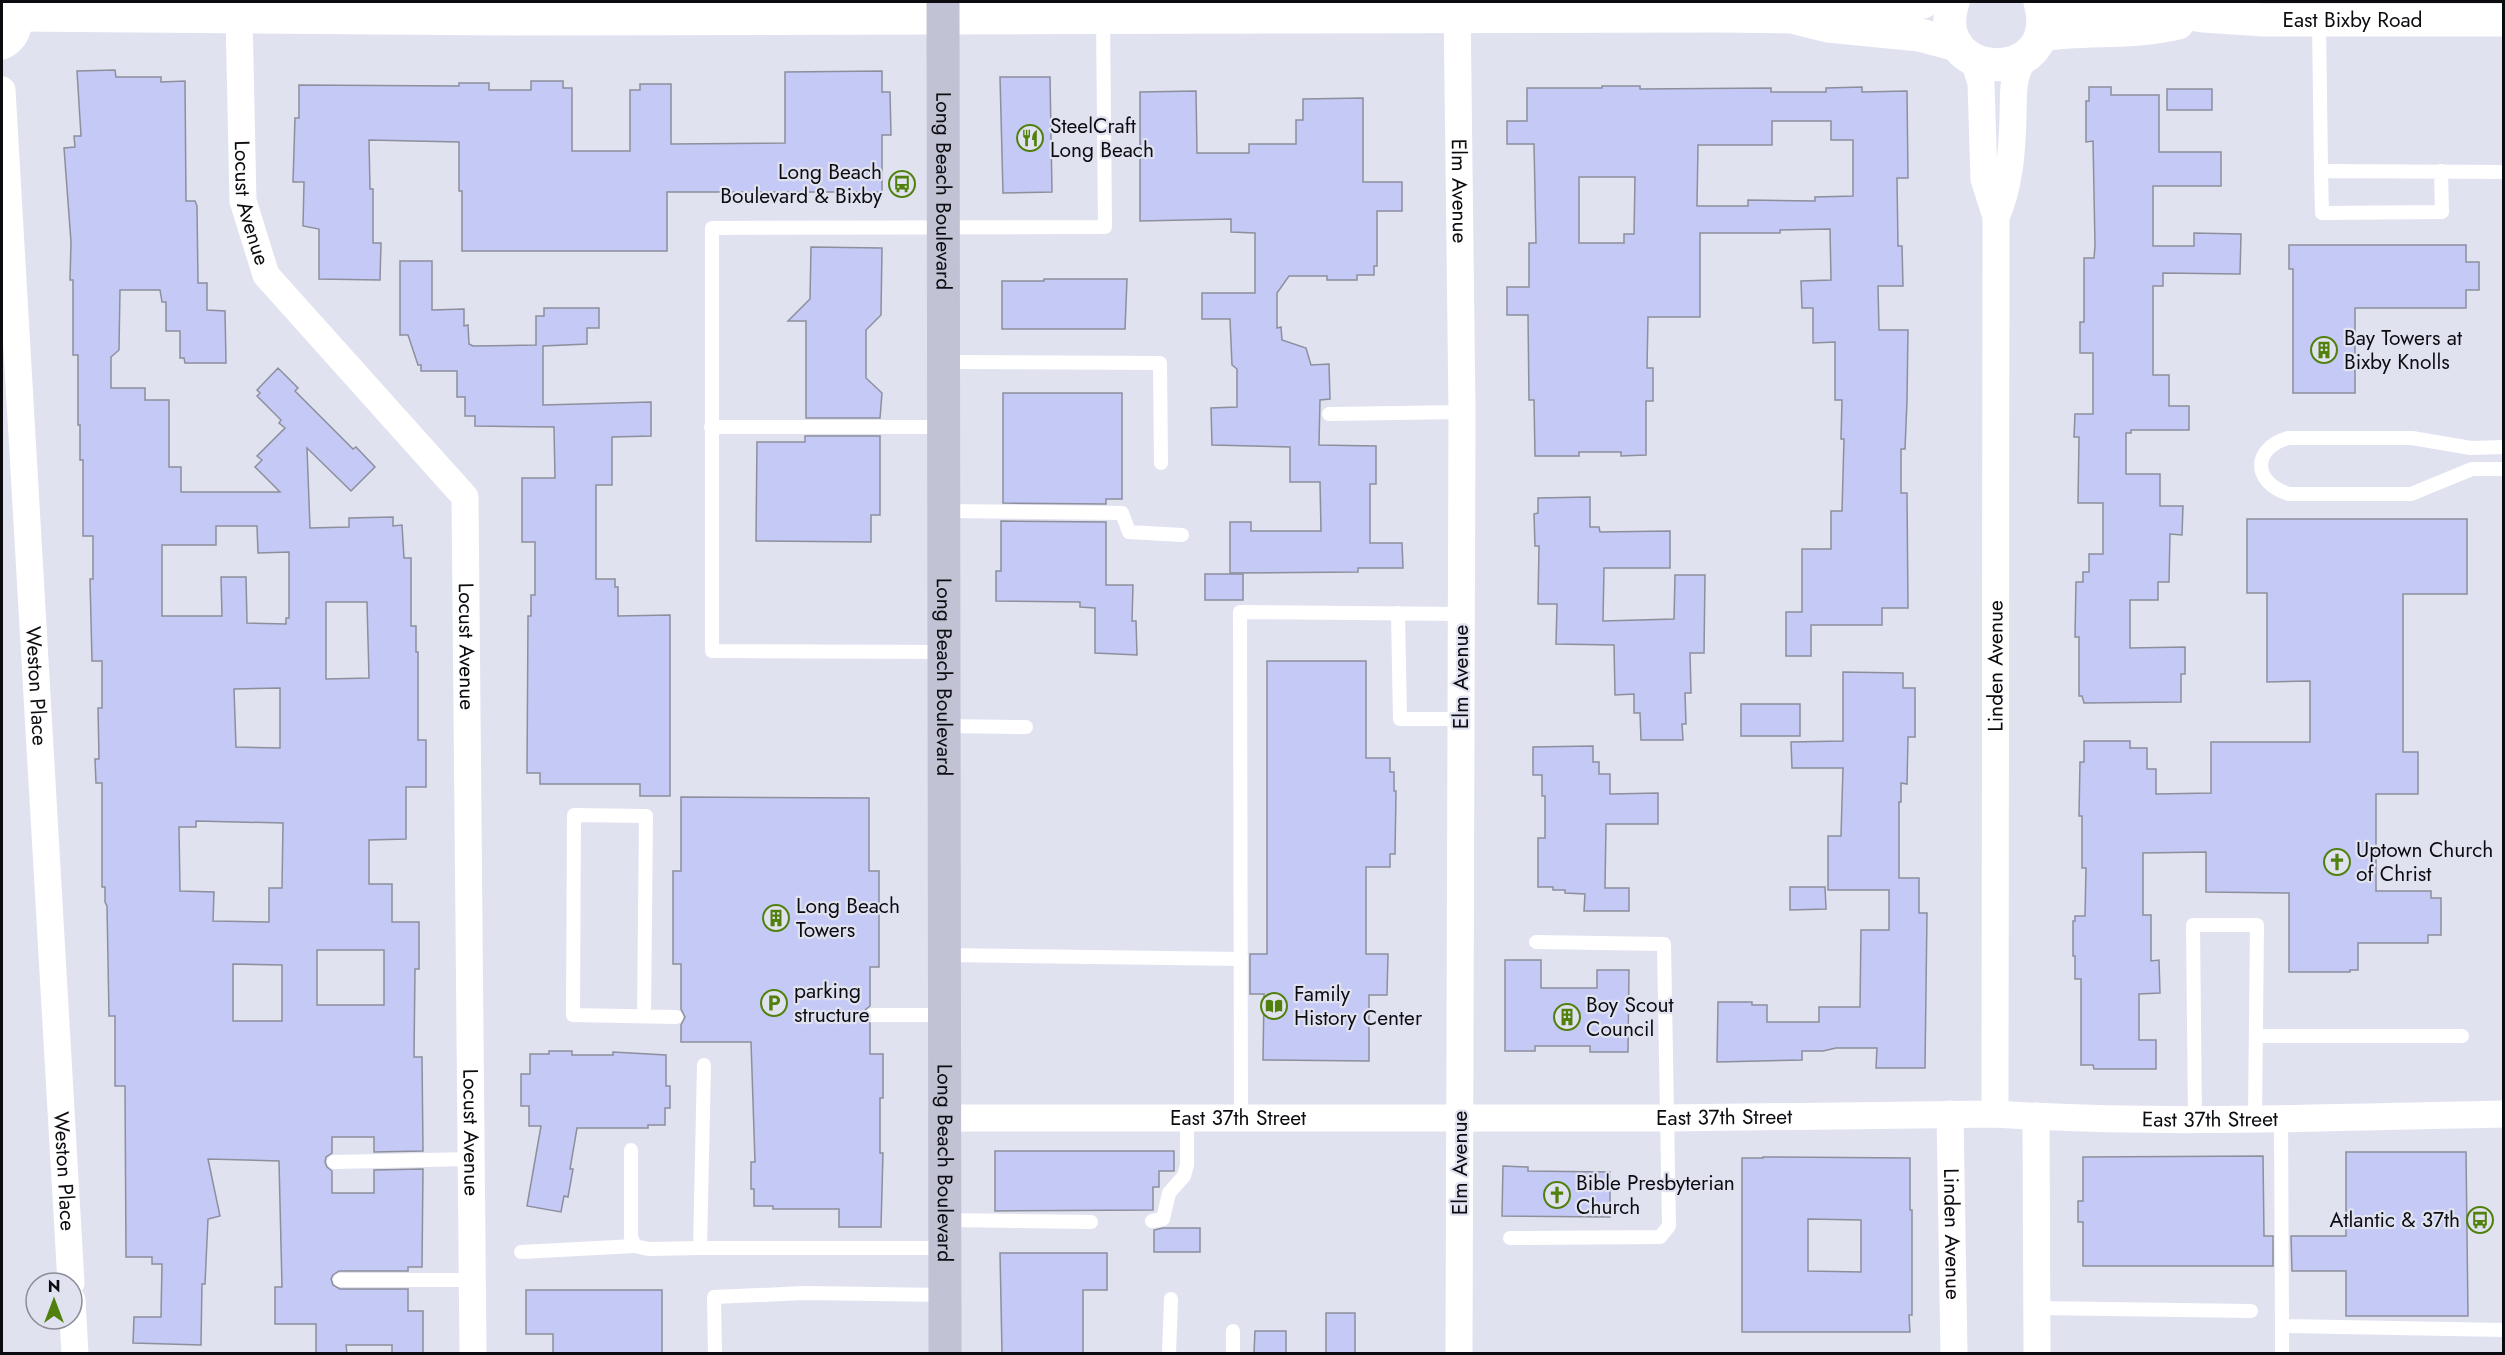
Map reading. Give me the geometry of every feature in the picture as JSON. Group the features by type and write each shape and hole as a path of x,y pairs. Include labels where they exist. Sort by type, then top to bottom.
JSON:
{"main road":[{"name":"Long Beach Boulevard","path":"943,9 945,1353"}],"street":[{"path":"1792,17 1824,6 1897,6 1923,2"},
{"path":"1953,2 1949,16 1951,30 1981,83 1984,179 1996,217"},
{"path":"1996,217 2004,200 2010,162 2013,77 2032,47 2044,21 2040,2"},
{"name":"East Bixby Road","path":"2040,2 2131,5 2203,16"},
{"path":"10,20 228,12 521,10 943,9 1103,16 1457,8 1718,9 1792,17 1828,26 1920,35 1965,52"},
{"name":"Elm Avenue","path":"1457,8 1462,412 1459,1353"},
{"name":"East Bixby Road","path":"1965,52 1979,63 1994,66 2009,65 2032,47 2067,31 2156,28 2203,16 2264,11 2319,20 2504,20"},
{"name":"Locust Avenue","path":"228,12 243,201 266,275 465,497 473,1353"},
{"name":"Weston Place","path":"2,90 70,1271"},
{"name":"Linden Avenue","path":"1995,1114 1996,217"},
{"name":"Linden Avenue","path":"1950,1114 1954,1353"},
{"name":"East 37th Street","path":"946,1118 1667,1118 1995,1114 2268,1119 2504,1114"},
{"path":"2036,1116 2037,1353"},
{"path":"74,1331 75,1353"}],"lane":[{"path":"944,652 712,651 711,228 1105,227 1103,16"},
{"path":"2319,20 2322,213 2442,212 2441,171"},
{"path":"2321,171 2504,172"},
{"path":"944,362 1160,363 1161,463"},
{"path":"1329,414 1462,412"},
{"path":"711,427 944,427"},
{"path":"2504,447 2471,448 2412,438 2288,438 2276,442 2265,451 2260,466 2265,479 2276,490 2289,494 2411,494 2472,469 2504,469"},
{"path":"945,511 1122,513 1129,532 1182,536"},
{"path":"1241,1118 1240,612 1461,614"},
{"path":"1398,613 1400,719 1461,719"},
{"path":"944,726 1026,727"},
{"path":"644,1016 646,816 574,815 573,1015 676,1017"},
{"path":"2195,1119 2193,925 2257,925 2256,1036 2268,1119 2282,1353"},
{"path":"1510,1238 1659,1237 1669,1226 1664,944 1536,942"},
{"path":"945,955 1241,959"},
{"path":"872,1015 945,1015"},
{"path":"2256,1036 2462,1036"},
{"path":"700,1248 704,1065"},
{"path":"1152,1221 1163,1219 1169,1193 1184,1176 1187,1165 1187,1118"},
{"path":"631,1150 631,1237 634,1246"},
{"path":"334,1162 471,1159"},
{"path":"521,1252 634,1246 648,1249 700,1248 945,1234 1091,1222"},
{"path":"340,1280 472,1280"},
{"path":"716,1353 714,1297 805,1293 945,1295"},
{"path":"1169,1353 1171,1299"},
{"path":"2036,1308 2251,1311"},
{"path":"2282,1326 2504,1330"},
{"path":"1233,1332 1233,1353"}],"building":[{"path":"115,70 116,77 161,77 161,82 185,81 186,201 195,201 197,206 198,283 207,283 207,310 225,311 226,363 185,363 184,358 180,358 180,331 166,331 166,302 162,302 160,290 120,290 119,350 111,357 111,388 145,388 145,400 169,400 169,467 181,467 181,492 280,492 255,467 262,460 257,456 285,428 279,423 281,420 257,396 260,393 257,390 278,368 298,388 295,391 353,449 356,447 375,467 351,491 307,448 310,528 349,527 349,518 393,517 393,526 402,525 404,558 411,558 411,626 416,626 416,652 418,652 418,740 426,740 426,787 406,787 406,839 369,840 369,884 392,884 392,922 419,922 419,969 415,969 414,1057 422,1057 423,1151 374,1152 374,1137 332,1137 332,1153 326,1157 325,1162 332,1171 332,1193 374,1193 374,1170 423,1169 422,1267 408,1267 408,1271 339,1271 331,1279 333,1285 340,1289 408,1289 408,1311 423,1311 423,1353 392,1353 392,1345 346,1345 347,1353 316,1353 316,1324 275,1324 275,1287 282,1287 279,1161 208,1159 220,1216 208,1219 205,1284 202,1284 201,1345 133,1343 134,1317 161,1317 162,1264 152,1264 152,1257 126,1257 125,1086 115,1086 115,1016 109,1016 107,906 105,887 102,887 102,783 96,783 95,759 99,759 98,708 102,708 102,661 92,661 90,579 93,579 93,536 83,536 83,460 80,460 80,425 78,425 78,355 73,355 73,280 70,280 71,242 64,148 75,147 74,136 81,136 77,71","holes":["216,526 257,526 258,553 289,552 289,618 286,618 286,624 247,623 246,577 221,577 222,616 162,616 162,545 216,545","326,602 367,602 369,678 326,679","280,688 280,748 236,747 234,689","196,821 283,823 282,888 269,888 269,922 213,921 214,892 180,891 179,827 196,827","317,950 384,950 384,1005 317,1005","233,964 282,965 282,1021 233,1021"]},
{"path":"882,71 882,92 890,92 891,135 882,135 882,192 667,192 667,251 462,251 459,142 369,140 370,189 373,189 373,243 381,243 380,280 319,279 319,229 303,226 304,182 293,182 295,118 299,118 299,85 459,86 459,83 489,83 489,90 531,90 531,81 563,81 563,88 572,88 572,151 630,151 630,90 640,90 640,84 671,84 671,144 785,143 785,72"},
{"path":"1000,77 1050,77 1052,192 1003,193"},
{"path":"1602,86 1640,86 1640,89 1771,88 1771,92 1826,92 1826,88 1862,87 1862,92 1907,91 1908,178 1897,178 1898,246 1902,246 1903,286 1878,286 1879,330 1908,330 1905,449 1901,449 1901,493 1907,493 1908,608 1882,608 1882,625 1811,625 1811,656 1786,656 1786,612 1802,612 1802,549 1831,549 1831,511 1842,511 1844,439 1841,439 1842,400 1835,400 1835,342 1813,343 1813,308 1802,308 1801,281 1831,280 1830,229 1780,230 1780,233 1700,233 1700,317 1648,317 1647,368 1653,368 1653,401 1646,401 1646,455 1621,456 1621,452 1579,452 1579,456 1535,456 1534,400 1529,400 1528,315 1507,315 1507,287 1529,287 1529,243 1536,243 1534,144 1507,144 1507,121 1527,121 1527,88 1602,88","holes":["1772,121 1831,121 1831,140 1853,140 1853,196 1815,197 1815,201 1748,200 1748,206 1697,206 1698,145 1772,145","1579,177 1635,177 1634,234 1624,234 1624,243 1579,243"]},
{"path":"2089,87 2111,87 2111,95 2159,95 2159,152 2221,152 2221,186 2153,186 2153,246 2194,246 2194,233 2241,234 2240,274 2163,273 2163,286 2153,286 2153,375 2169,375 2169,406 2189,406 2189,430 2131,430 2131,433 2126,433 2126,474 2160,474 2160,506 2183,506 2182,535 2170,534 2169,582 2158,582 2158,600 2130,600 2130,648 2185,647 2185,674 2181,674 2181,702 2084,703 2082,696 2079,696 2079,637 2075,637 2076,582 2083,582 2083,572 2089,572 2089,554 2103,554 2103,503 2078,503 2079,437 2074,437 2075,414 2093,414 2093,353 2080,353 2080,322 2084,322 2084,258 2094,258 2095,246 2093,141 2086,142 2086,101 2089,101"},
{"path":"2167,89 2212,89 2212,110 2167,110"},
{"path":"1196,91 1197,153 1249,153 1249,144 1296,144 1296,120 1303,120 1303,99 1363,98 1363,182 1402,182 1402,211 1377,211 1377,266 1374,266 1374,275 1357,275 1357,280 1327,280 1327,276 1289,276 1277,293 1277,328 1281,327 1282,340 1306,348 1311,365 1329,364 1330,399 1320,400 1319,445 1376,446 1376,484 1370,484 1370,543 1402,543 1403,568 1358,568 1358,572 1230,573 1230,522 1251,522 1251,531 1321,531 1320,482 1290,482 1290,447 1212,445 1211,408 1237,407 1237,369 1232,365 1230,319 1202,319 1202,293 1255,293 1255,233 1231,232 1231,219 1140,221 1140,92"},
{"name":"Bay Towers at Bixby Knolls","path":"2289,245 2466,245 2466,262 2479,262 2479,290 2466,290 2466,308 2355,308 2355,393 2293,393 2293,269 2289,269"},
{"path":"811,247 882,248 881,315 866,330 866,378 882,393 880,418 806,418 806,321 788,321 810,299"},
{"path":"400,261 432,261 432,310 464,309 464,326 468,325 469,344 473,346 536,345 536,316 544,316 544,308 599,308 599,328 587,328 587,344 543,346 543,405 651,402 651,436 612,437 612,485 596,485 596,579 615,579 615,587 618,587 618,616 670,615 670,796 640,796 640,784 540,784 540,773 527,773 528,616 531,616 531,595 535,595 535,542 522,542 522,478 555,478 554,427 475,426 475,416 465,416 465,397 457,397 457,371 421,371 421,365 418,365 408,335 400,335"},
{"path":"1044,279 1127,279 1125,329 1002,329 1002,281 1044,281"},
{"path":"1003,393 1122,393 1122,499 1106,499 1106,504 1003,503"},
{"path":"805,436 880,436 880,515 871,515 871,542 756,541 757,442 805,442"},
{"path":"1590,497 1590,527 1599,527 1600,532 1670,531 1670,568 1604,568 1603,621 1674,619 1675,575 1705,575 1704,653 1690,653 1691,693 1685,693 1686,724 1682,724 1683,740 1641,740 1640,713 1634,713 1634,694 1615,695 1614,645 1556,644 1557,604 1538,604 1539,546 1535,546 1534,514 1538,513 1538,498"},
{"path":"2247,519 2467,519 2467,594 2403,594 2403,752 2418,752 2418,794 2376,794 2376,891 2431,891 2431,898 2441,898 2441,935 2428,935 2428,943 2358,943 2358,970 2350,970 2350,972 2289,972 2289,893 2206,892 2206,852 2143,853 2143,915 2151,915 2151,961 2159,960 2160,993 2139,994 2139,1040 2156,1040 2156,1069 2094,1069 2093,1065 2081,1065 2081,979 2075,979 2075,956 2073,956 2073,921 2075,921 2075,916 2085,916 2086,868 2082,868 2082,816 2079,816 2080,762 2084,762 2084,741 2130,741 2130,748 2147,748 2147,769 2156,769 2156,794 2211,793 2211,742 2310,742 2310,681 2267,682 2267,593 2247,593"},
{"path":"1001,521 1106,522 1106,585 1133,585 1132,621 1136,621 1137,655 1095,653 1095,608 1080,607 1080,602 996,601 996,571 1001,571"},
{"path":"1205,574 1243,574 1243,600 1205,600"},
{"path":"1267,661 1366,661 1366,758 1390,758 1390,772 1394,772 1394,791 1396,791 1395,854 1390,854 1390,867 1366,867 1366,954 1388,954 1387,995 1369,995 1369,1061 1263,1060 1264,994 1250,994 1250,954 1267,954"},
{"path":"1843,672 1903,673 1903,688 1915,688 1915,737 1908,737 1907,784 1901,783 1901,802 1899,802 1899,878 1919,878 1919,913 1927,913 1925,1068 1876,1068 1877,1048 1802,1051 1802,1060 1717,1062 1718,1002 1752,1002 1752,1005 1767,1005 1767,1022 1819,1022 1819,1007 1860,1007 1861,930 1889,930 1889,890 1828,890 1828,836 1841,836 1843,768 1792,768 1791,742 1843,741"},
{"path":"1741,704 1800,704 1800,736 1741,736"},
{"path":"1593,746 1593,762 1599,762 1599,774 1610,774 1610,794 1658,793 1658,824 1606,824 1605,888 1629,888 1629,911 1584,911 1585,894 1565,893 1565,890 1553,890 1553,887 1538,887 1538,838 1545,838 1545,796 1542,796 1542,775 1533,775 1533,747"},
{"name":"Long Beach Towers","path":"681,797 869,798 869,871 879,871 879,967 870,967 870,1006 865,1010 863,1016 870,1023 870,1054 883,1054 883,1098 880,1098 880,1153 883,1153 881,1227 839,1227 839,1209 773,1209 773,1206 754,1206 754,1189 751,1189 751,1162 755,1162 751,1042 681,1042 681,1025 685,1017 681,1009 681,964 673,964 673,871 681,871"},
{"path":"1790,887 1825,887 1826,909 1790,910"},
{"name":"Boy Scout Council","path":"1505,960 1541,960 1541,988 1597,988 1597,970 1629,970 1628,1052 1590,1052 1590,1046 1535,1046 1535,1051 1505,1051"},
{"path":"549,1051 572,1051 572,1055 613,1055 613,1052 666,1055 666,1086 670,1086 670,1108 665,1108 665,1125 648,1125 648,1128 577,1128 568,1197 564,1196 561,1212 527,1206 541,1126 529,1126 529,1106 521,1106 521,1074 530,1074 530,1054 549,1054"},
{"path":"995,1151 1174,1151 1174,1171 1159,1171 1159,1187 1153,1187 1153,1210 995,1211"},
{"path":"2346,1152 2466,1152 2468,1316 2346,1316 2346,1271 2292,1271 2291,1236 2346,1236"},
{"path":"2263,1156 2264,1236 2273,1236 2273,1266 2083,1266 2083,1222 2078,1222 2078,1201 2083,1201 2083,1157"},
{"path":"1742,1158 1910,1158 1912,1315 1909,1315 1910,1332 1742,1332","holes":["1808,1219 1861,1220 1861,1272 1808,1271"]},
{"name":"Bible Presbyterian Church","path":"1503,1166 1528,1167 1528,1171 1610,1172 1610,1217 1502,1216"},
{"path":"1200,1228 1200,1252 1154,1252 1154,1230"},
{"path":"1000,1253 1107,1253 1107,1290 1083,1290 1083,1353 1002,1353"},
{"path":"526,1290 662,1290 662,1353 553,1353 553,1334 526,1334"},
{"path":"1326,1313 1355,1313 1355,1353 1326,1353"},
{"path":"1255,1331 1286,1331 1286,1353 1254,1353"}],"place":[{"name":"SteelCraft Long Beach","path":"1030,138"},
{"name":"Long Beach Boulevard & Bixby","path":"902,184"},
{"name":"Bay Towers at Bixby Knolls","path":"2324,350"},
{"name":"Uptown Church of Christ","path":"2337,862"},
{"name":"Long Beach Towers","path":"776,918"},
{"name":"parking structure","path":"774,1003"},
{"name":"Family History Center","path":"1274,1006"},
{"name":"Boy Scout Council","path":"1567,1017"},
{"name":"Bible Presbyterian Church","path":"1557,1195"},
{"name":"Atlantic & 37th","path":"2480,1220"}]}
